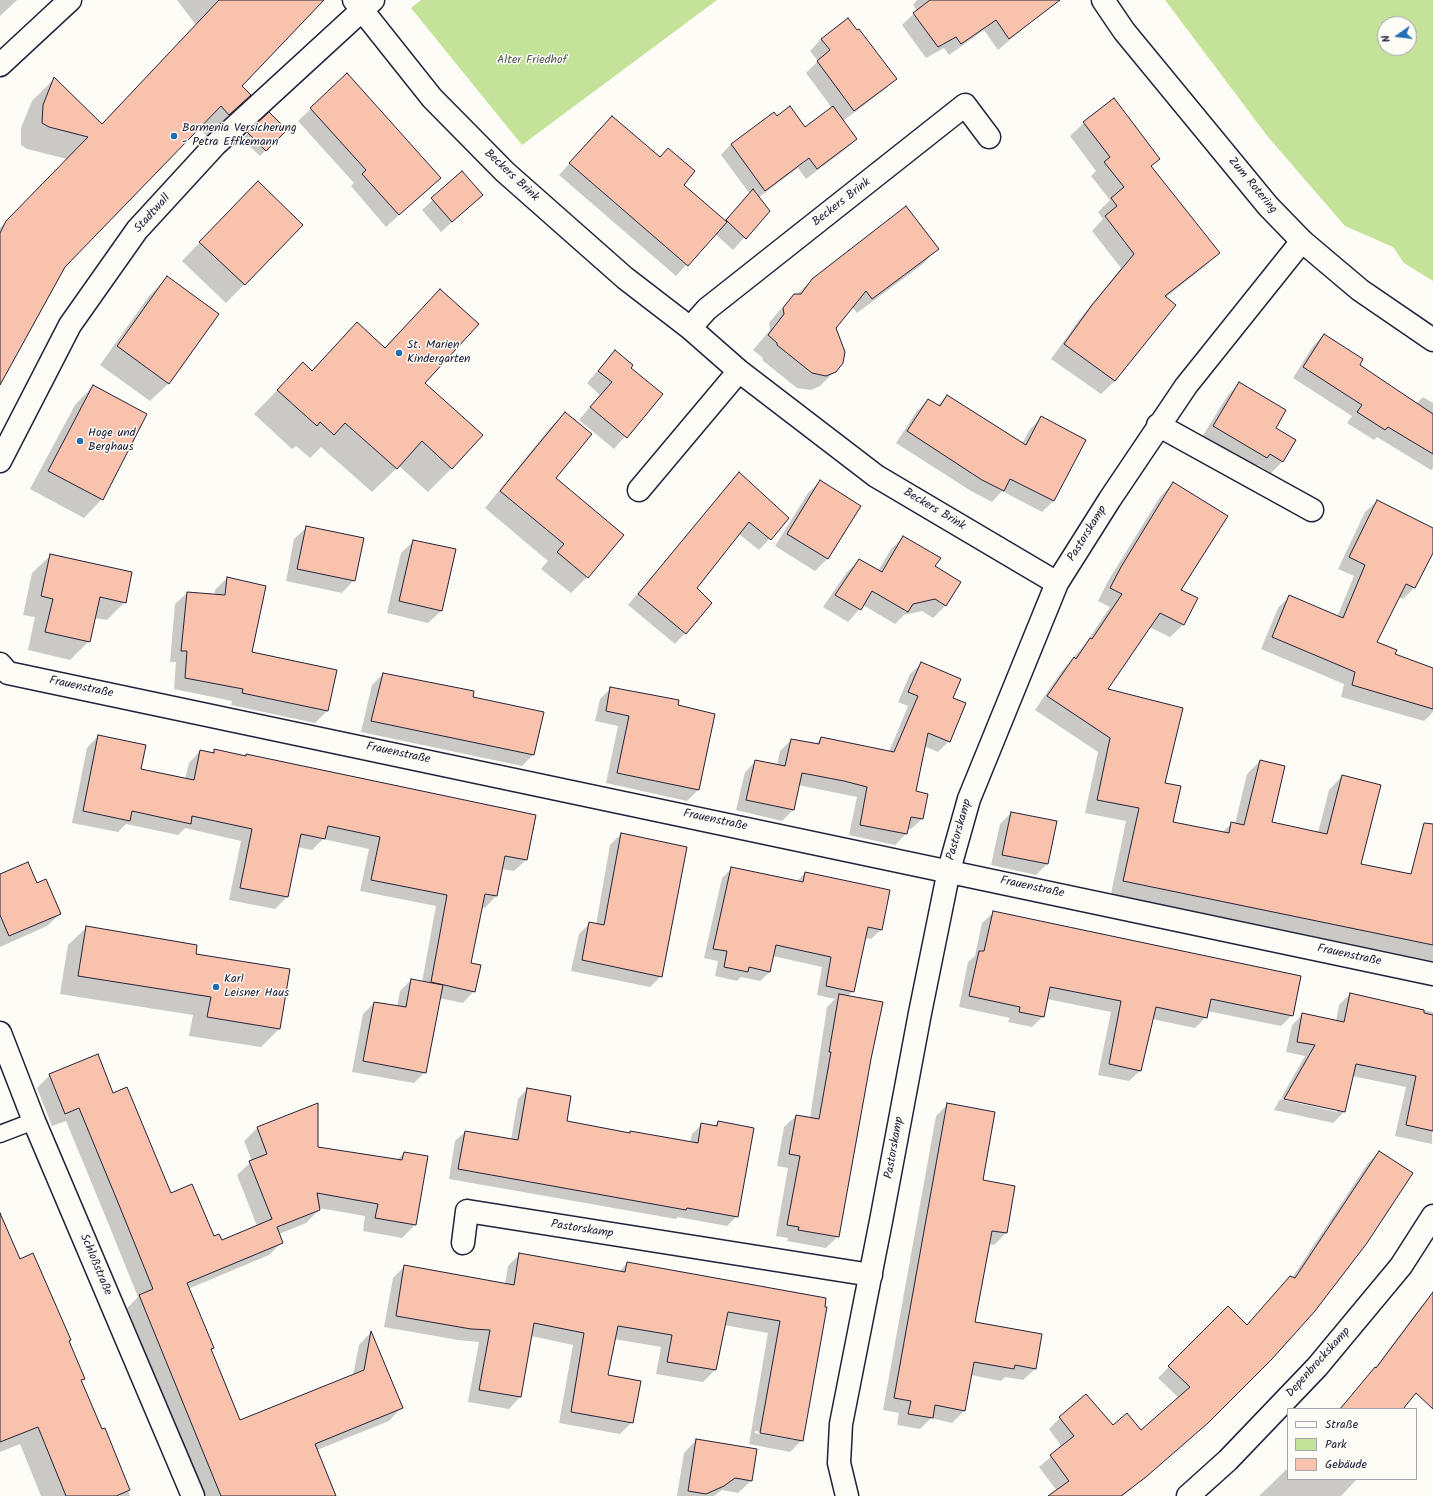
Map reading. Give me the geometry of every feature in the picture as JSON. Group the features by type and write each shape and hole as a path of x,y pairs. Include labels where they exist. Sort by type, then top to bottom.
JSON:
{"street":[{"path":"0,65 70,0"},
{"name":"Zum Rotering","path":"1103,0 1124,31 1263,200 1302,241 1360,290 1433,340"},
{"name":"Beckers Brink","path":"362,3 432,98 505,172 625,278 690,328 739,372 876,476 1057,583"},
{"name":"Stadtwall","path":"0,461 70,325 137,230 215,145 362,3"},
{"name":"Beckers Brink","path":"690,328 707,310 965,105 989,137"},
{"name":"Pastorskamp","path":"847,1496 839,1463 841,1424 949,870 968,800 1057,583 1158,425 1186,386 1302,241"},
{"path":"639,490 739,372"},
{"path":"1158,425 1312,510"},
{"name":"Frauenstraße","path":"0,664 8,673 949,870 1433,974"},
{"name":"Schloßstraße","path":"0,1033 34,1121 193,1496"},
{"name":"Pastorskamp","path":"463,1243 467,1211 870,1275"},
{"name":"Depenbrockskamp","path":"1188,1496 1228,1460 1317,1367 1401,1266 1433,1216"}],"lane":[{"path":"0,1134 34,1121"}],"green space":[{"name":"Alter Friedhof","path":"421,0 717,0 522,145 411,8"},
{"path":"1165,0 1433,0 1433,281 1404,263 1393,247 1345,226 1268,137"}],"building":[{"path":"219,0 324,0 242,86 251,95 229,115 221,106 65,267 0,385 0,233 6,221 88,137 49,127 42,123 43,105 54,77 102,124"},
{"path":"930,0 1060,0 1009,39 996,20 961,44 956,37 938,47 913,13"},
{"path":"848,18 857,30 859,29 897,79 854,111 817,61 830,50 821,39"},
{"path":"347,73 441,178 399,215 362,174 366,170 310,108"},
{"path":"1114,98 1160,159 1151,166 1220,253 1165,296 1176,305 1115,381 1064,344 1092,305 1134,254 1105,216 1117,206 1111,198 1124,187 1104,162 1110,157 1083,122"},
{"path":"790,106 805,127 833,106 857,139 817,169 809,158 765,191 731,144 774,112 777,116"},
{"path":"269,112 287,130 266,151 247,132"},
{"path":"612,116 660,157 668,148 695,171 684,185 727,222 688,266 569,163"},
{"path":"462,171 483,195 452,222 431,198"},
{"path":"258,181 303,225 245,285 199,242"},
{"path":"753,189 770,211 746,239 726,220"},
{"path":"906,206 939,249 872,299 866,291 836,328 845,352 843,363 836,372 826,376 812,373 777,345 777,343 768,335 784,314 783,308 794,294 801,294 812,279"},
{"path":"167,276 219,314 169,384 117,346"},
{"path":"440,289 479,324 425,383 483,435 452,469 422,441 397,469 345,423 334,435 320,422 317,426 277,390 303,362 312,371 357,322 385,348"},
{"path":"1324,334 1363,359 1360,365 1433,414 1433,454 1388,427 1385,430 1357,412 1362,405 1303,367"},
{"path":"615,350 633,365 631,368 663,394 627,438 590,407 612,382 598,371"},
{"path":"1239,382 1286,410 1276,428 1296,440 1283,462 1270,454 1267,458 1213,426"},
{"path":"93,385 147,414 103,500 48,471"},
{"path":"947,395 1026,445 1041,416 1086,440 1054,501 1010,479 1004,491 982,480 907,431 928,399 940,406"},
{"path":"565,412 592,434 556,478 624,535 588,578 557,552 564,544 500,491"},
{"path":"739,472 789,518 771,540 749,522 697,588 712,603 686,634 638,594"},
{"path":"820,480 861,506 828,559 787,534"},
{"path":"1173,482 1228,516 1181,590 1198,598 1184,625 1160,613 1108,689 1183,708 1165,783 1181,786 1173,822 1229,833 1231,822 1244,825 1260,760 1285,766 1272,822 1327,834 1342,775 1381,785 1361,864 1411,874 1424,823 1433,824 1433,945 1123,881 1139,808 1097,800 1110,738 1047,696 1074,657 1076,659 1090,638 1092,639 1122,594 1110,588 1121,567"},
{"path":"1377,500 1433,528 1433,553 1415,588 1406,584 1377,642 1397,650 1395,654 1433,668 1433,709 1352,685 1355,672 1272,637 1289,595 1343,618 1365,565 1349,557"},
{"path":"306,526 364,538 355,581 297,569"},
{"path":"903,536 941,558 935,566 961,582 946,606 935,599 913,604 908,612 872,591 861,610 835,595 859,559 882,572"},
{"path":"413,540 456,549 442,611 399,601"},
{"path":"50,554 132,572 126,603 100,597 90,642 45,632 53,599 41,596"},
{"path":"227,577 266,586 252,652 337,670 328,711 242,693 243,689 185,678 187,651 181,651 187,592 225,595"},
{"path":"921,662 961,679 953,698 966,703 950,742 928,733 916,791 928,794 923,819 911,817 907,834 860,825 867,787 844,781 802,773 794,810 746,800 755,760 785,766 791,739 819,744 821,737 894,752 918,696 908,692"},
{"path":"383,673 474,691 473,697 544,712 534,755 371,721"},
{"path":"610,687 679,700 678,705 715,714 699,790 617,773 629,716 606,711"},
{"path":"98,735 146,745 141,769 194,780 200,750 214,753 214,749 246,756 246,754 536,815 527,860 505,856 497,896 485,894 471,963 481,965 475,992 431,982 447,895 371,880 380,837 328,826 325,839 301,834 288,897 240,888 252,829 192,816 191,824 132,811 130,821 83,811"},
{"path":"1011,812 1057,821 1048,864 1002,855"},
{"path":"621,833 687,847 662,977 582,960 589,922 604,925"},
{"path":"28,862 37,883 46,879 61,914 9,936 0,915 0,874"},
{"path":"731,867 803,882 805,872 890,890 882,930 868,927 854,992 826,986 831,957 776,945 770,972 749,967 748,972 724,967 727,951 713,949"},
{"path":"993,911 1301,976 1293,1016 1211,999 1207,1018 1156,1007 1141,1071 1109,1064 1121,1001 1050,987 1044,1017 1019,1012 1020,1007 969,996 979,951 984,951"},
{"name":"Karl Leisner Haus","path":"86,926 197,945 196,954 290,969 280,1029 207,1017 211,997 78,976"},
{"path":"411,979 443,985 426,1073 363,1061 374,1002 406,1007"},
{"path":"1350,993 1424,1010 1424,1013 1433,1015 1433,1131 1406,1125 1416,1076 1356,1064 1345,1112 1284,1099 1315,1045 1297,1042 1302,1013 1344,1022"},
{"path":"839,994 883,1002 871,1059 839,1237 798,1230 799,1227 787,1225 800,1156 789,1154 796,1115 819,1119 831,1052 829,1052"},
{"path":"98,1054 113,1093 127,1087 171,1193 192,1184 214,1236 219,1234 222,1240 272,1219 249,1161 267,1154 257,1127 318,1103 318,1147 402,1160 404,1152 428,1156 416,1225 375,1218 378,1204 317,1193 320,1210 277,1227 283,1243 187,1283 214,1348 211,1349 240,1420 364,1370 371,1331 403,1408 315,1444 336,1496 221,1496 139,1295 153,1289 117,1200 79,1108 65,1114 49,1074"},
{"path":"527,1088 571,1096 567,1121 630,1133 630,1131 698,1143 701,1123 717,1126 718,1121 754,1128 738,1217 687,1208 686,1210 458,1169 465,1131 518,1140"},
{"path":"947,1103 995,1112 983,1180 1015,1186 1007,1233 992,1231 975,1322 1042,1334 1036,1369 1015,1365 1014,1369 974,1362 965,1411 935,1405 933,1418 908,1414 911,1401 894,1398"},
{"path":"1379,1151 1413,1173 1367,1243 1315,1311 1272,1359 1208,1423 1146,1477 1121,1496 1048,1496 1069,1481 1050,1455 1074,1436 1059,1417 1086,1394 1113,1425 1127,1413 1141,1430 1190,1387 1168,1366 1228,1306 1247,1325 1290,1276 1295,1278"},
{"path":"0,1213 20,1259 33,1253 71,1340 69,1341 85,1379 81,1380 102,1429 105,1428 130,1490 116,1496 66,1496 38,1427 0,1442"},
{"path":"519,1253 625,1272 627,1262 826,1298 825,1307 827,1307 803,1441 760,1433 780,1321 728,1312 716,1370 667,1362 672,1335 618,1326 608,1375 641,1381 633,1423 571,1412 584,1333 534,1323 521,1397 479,1390 490,1330 471,1329 396,1316 404,1265 514,1285"},
{"path":"1433,1292 1433,1409 1416,1393 1404,1408 1341,1408 1375,1367 1376,1368"},
{"path":"696,1439 757,1449 752,1481 735,1478 724,1486 706,1494 688,1491"}],"place":[{"name":"Barmenia Versicherung - Petra Effkemann","path":"174,136"},
{"name":"St. Marien Kindergarten","path":"399,353"},
{"name":"Hoge und Berghaus","path":"80,441"},
{"name":"Karl Leisner Haus","path":"216,987"}]}
